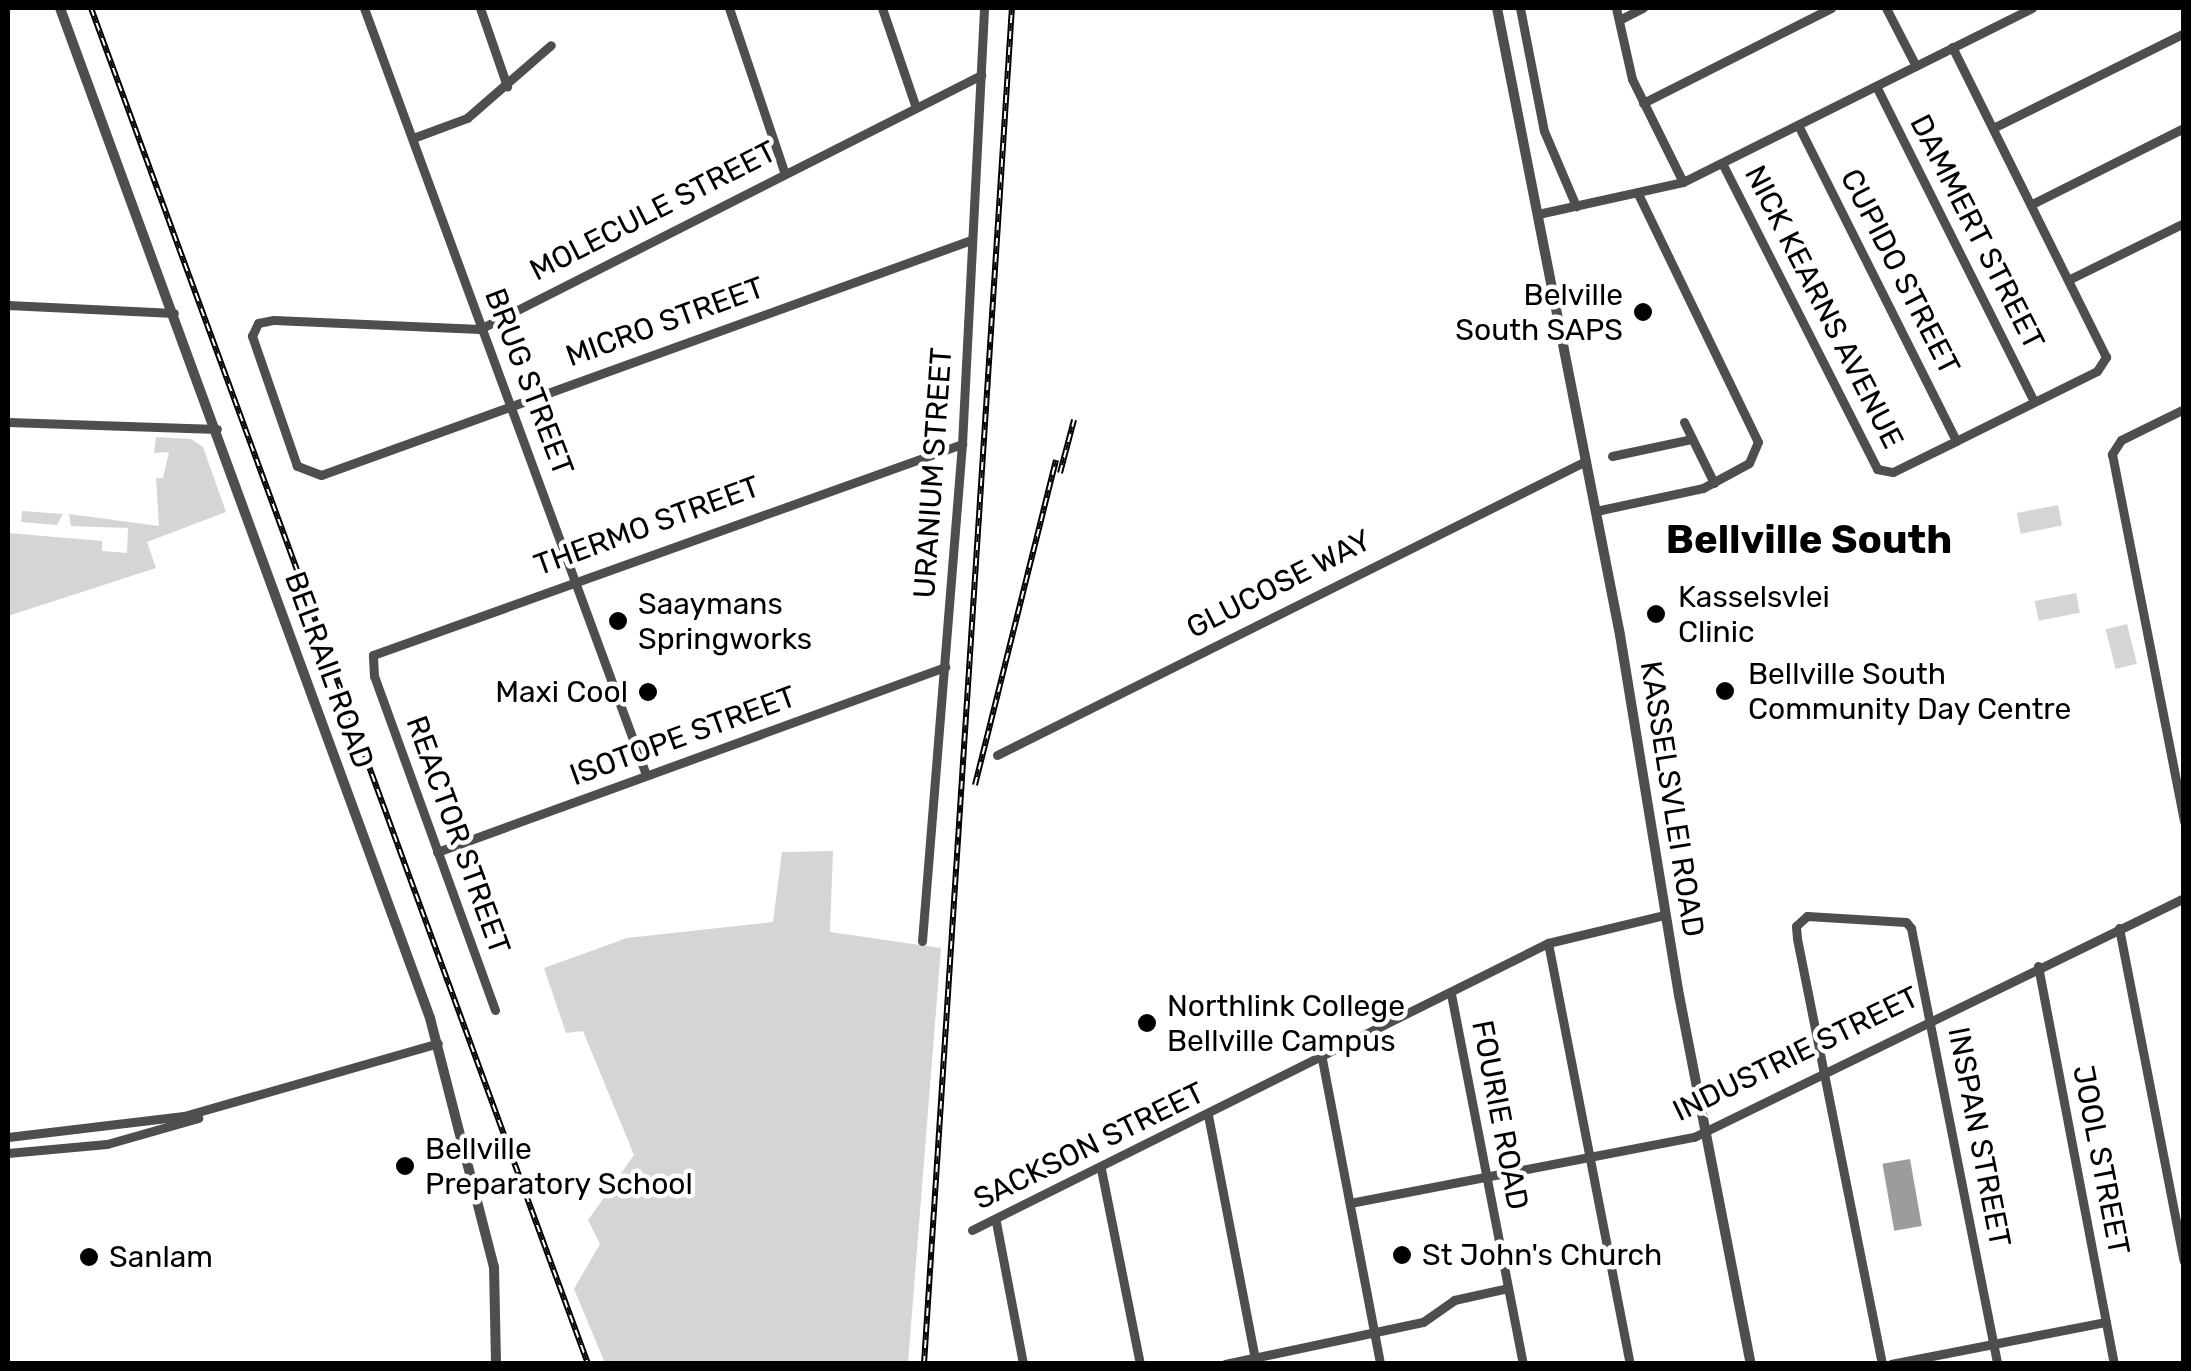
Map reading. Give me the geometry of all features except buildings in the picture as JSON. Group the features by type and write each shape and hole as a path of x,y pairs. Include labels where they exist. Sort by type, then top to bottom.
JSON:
{"street":[{"name":"BELRAIL ROAD","path":"60,8 176,313 438,1043 494,1267 496,1364"},
{"name":"BRUG STREET","path":"364,8 646,776"},
{"path":"480,8 507,86"},
{"path":"728,8 784,171"},
{"path":"882,8 914,105"},
{"name":"URANIUM STREET","path":"922,942 962,444 984,8"},
{"name":"KASSELSVLEI ROAD","path":"1497,8 1596,511 1665,914 1751,1364"},
{"path":"1520,8 1544,131 1576,206"},
{"path":"1616,8 1643,103 1683,182"},
{"path":"1618,20 1642,8"},
{"path":"1643,103 1831,8"},
{"path":"1886,8 1916,66"},
{"path":"1538,214 1683,182 1952,48 2011,12 2032,8"},
{"path":"1994,128 2184,33"},
{"path":"413,138 467,118 551,45"},
{"name":"NICK KEARNS AVENUE","path":"1722,163 1877,469 1892,472 1956,441 2106,361 2070,279 1952,48"},
{"name":"MOLECULE STREET","path":"321,475 297,466 253,343 256,325 274,320 480,329 914,105 981,76"},
{"name":"DAMMERT STREET","path":"1876,86 2034,401"},
{"name":"CUPIDO STREET","path":"1798,125 1956,441"},
{"path":"2032,204 2184,128"},
{"path":"1596,511 1714,483 1749,463 1757,436 1638,194"},
{"path":"2070,279 2184,223"},
{"name":"MICRO STREET","path":"321,475 972,240"},
{"path":"8,305 176,313"},
{"path":"2184,409 2120,440 2112,454 2184,821"},
{"path":"8,422 217,428"},
{"path":"1684,422 1714,483"},
{"path":"1612,456 1692,440"},
{"name":"THERMO STREET","path":"374,676 373,655 386,647 962,444"},
{"name":"GLUCOSE WAY","path":"997,755 1586,462"},
{"name":"ISOTOPE STREET","path":"437,852 945,667"},
{"name":"REACTOR STREET","path":"374,676 494,1010"},
{"name":"INDUSTRIE STREET","path":"1350,1204 1708,1131 1931,1018 2184,898"},
{"name":"SACKSON STREET","path":"972,1230 996,1222 1548,943 1665,914"},
{"name":"INSPAN STREET","path":"1825,1071 1796,926 1813,916 1906,922 1931,1018 1997,1364"},
{"path":"2118,928 2184,1261"},
{"path":"1548,943 1630,1364"},
{"name":"JOOL STREET","path":"2038,966 2114,1364"},
{"name":"FOURIE ROAD","path":"1451,994 1523,1364"},
{"path":"8,1154 107,1144 438,1043"},
{"path":"1322,1058 1380,1364"},
{"path":"1825,1071 1882,1364"},
{"path":"8,1137 184,1116 243,1101"},
{"path":"1208,1115 1255,1360"},
{"path":"1101,1169 1140,1364"},
{"path":"996,1222 1022,1364"},
{"path":"1225,1364 1428,1320 1454,1300 1508,1288"},
{"path":"1891,1364 2106,1322"}],"shaded area":[{"path":"156,437 191,439 203,447 226,512 147,542 156,568 8,616 8,533 102,541 102,551 127,553 128,528 71,526 69,514 159,526 156,478 163,478 169,452 154,453"},
{"path":"2058,505 2062,526 2021,534 2017,513"},
{"path":"22,511 63,514 57,525 21,522"},
{"path":"2076,593 2080,613 2039,621 2035,601"},
{"path":"2127,624 2137,664 2116,669 2106,629"},
{"path":"833,851 830,932 941,948 908,1363 605,1363 574,1289 600,1244 588,1220 634,1155 583,1031 566,1033 544,968 627,938 773,922 782,852"},
{"path":"1910,1159 1922,1226 1894,1231 1882,1164"}],"railway":[{"path":"91,8 588,1364"},
{"path":"924,1364 1012,8"},
{"path":"1060,473 1074,420"},
{"path":"975,785 1056,460"}],"place":[{"name":"Belville South SAPS","path":"1643,312"},
{"name":"Kasselsvlei Clinic","path":"1656,614"},
{"name":"Saaymans Springworks","path":"618,621"},
{"name":"Bellville South Community Day Centre","path":"1725,691"},
{"name":"Maxi Cool","path":"648,692"},
{"name":"Northlink College Bellville Campus","path":"1147,1023"},
{"name":"Bellville Preparatory School","path":"405,1166"},
{"name":"St John's Church","path":"1402,1255"},
{"name":"Sanlam","path":"89,1257"}],"district":[{"name":"Bellville South","path":"1809,540"}]}
